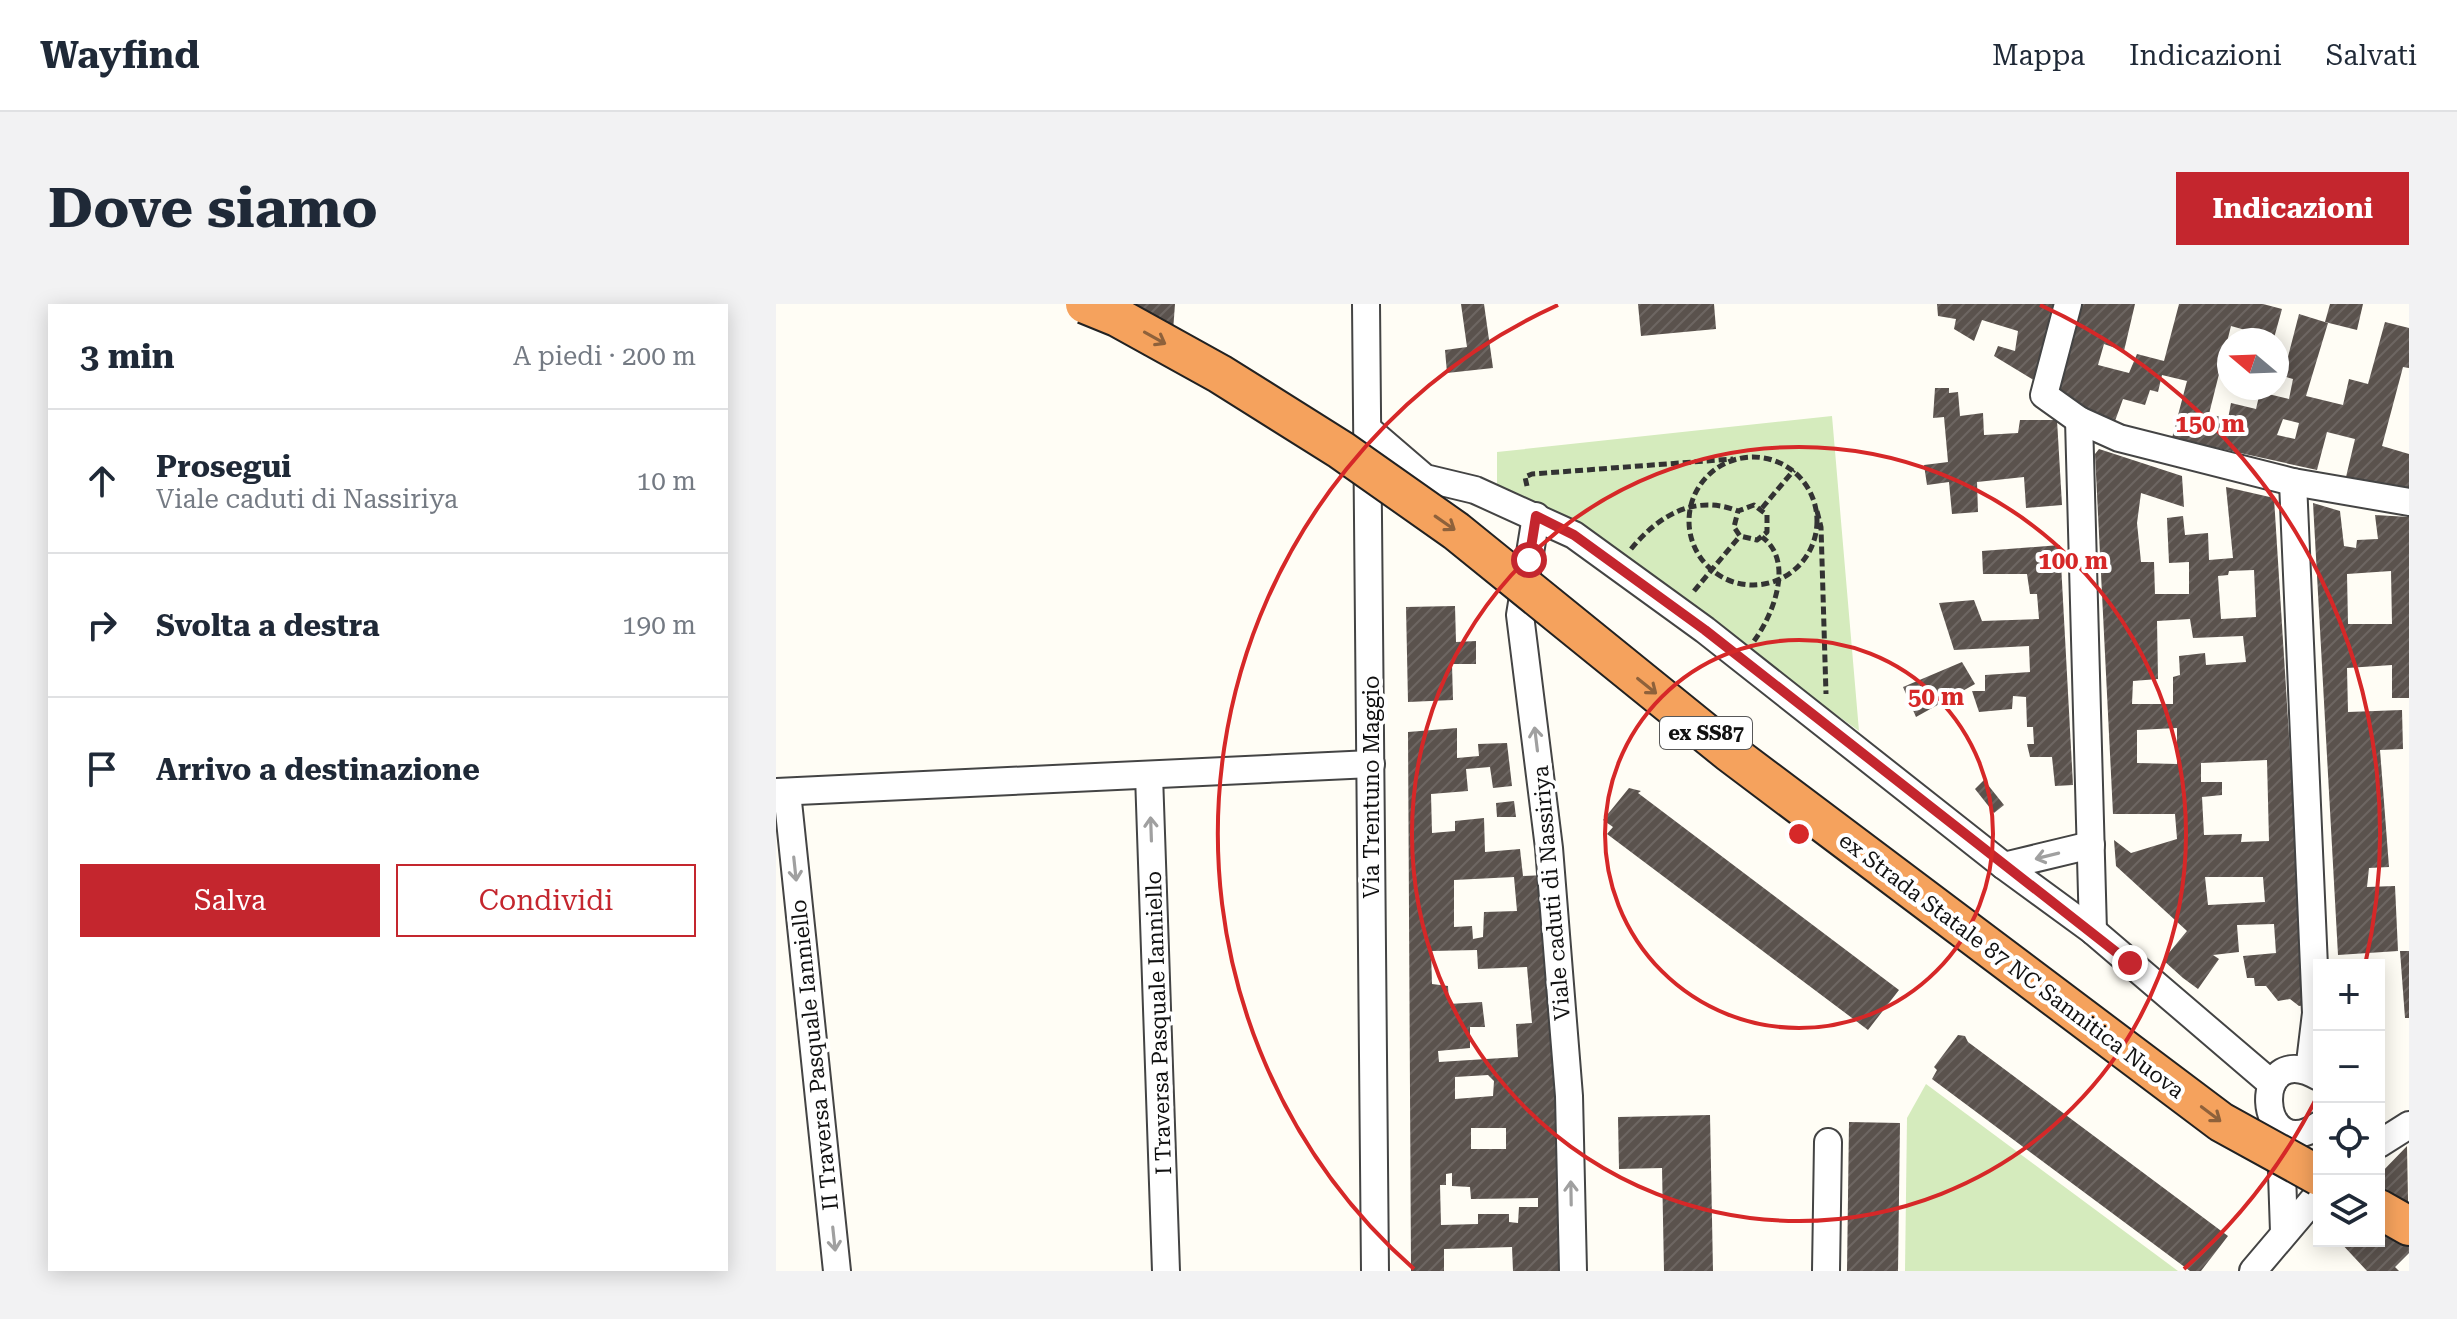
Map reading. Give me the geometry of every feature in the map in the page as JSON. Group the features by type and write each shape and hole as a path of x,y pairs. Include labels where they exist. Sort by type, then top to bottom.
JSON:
{"highway":[{"name":"ex Strada Statale 87 NC Sannitica Nuova","path":"1085,304 1117,317 1220,374 1341,450 1456,531 1729,752 2209,1113 2317,1175"},
{"path":"2385,1212 2409,1226"}],"street":[{"name":"Via Trentuno Maggio","path":"1366,304 1375,1271"},
{"path":"2068,304 2044,395 2079,420 2119,438 2293,482 2409,502"},
{"path":"2079,420 2093,931"},
{"path":"1368,429 1425,478 1475,490 1574,535 1677,610 2004,866 2093,931 2272,1084"},
{"path":"1369,521 1425,478"},
{"path":"2293,482 2315,1031"},
{"name":"Viale caduti di Nassiriya","path":"1536,516 1520,615 1550,864 1569,1096 1573,1271"},
{"path":"781,792 1371,764"},
{"name":"I Traversa Pasquale Ianniello","path":"1149,775 1166,1271"},
{"name":"II Traversa Pasquale Ianniello","path":"781,792 837,1271"},
{"path":"2004,866 2091,845"},
{"path":"2284,1232 2281,1127 2267,1106 2272,1084 2288,1071 2313,1074"},
{"path":"2385,1140 2409,1125"},
{"path":"2281,1127 2297,1133 2313,1127"},
{"path":"1826,1271 1828,1142"},
{"path":"2253,1271 2313,1200"}],"path":[{"path":"1534,488 1525,486 1525,477 1756,456 1777,460 1794,470 1810,490 1821,527 1827,699 1814,689"},
{"path":"1733,459 1713,469 1699,486 1690,506 1689,529 1694,548 1711,570 1741,584 1778,580 1798,567 1810,551 1817,532 1817,511"},
{"path":"1762,508 1794,470"},
{"path":"1631,549 1661,520 1690,506 1726,506 1738,511 1754,505 1762,508 1769,521 1762,537 1751,541 1740,536 1734,521 1738,511"},
{"path":"1677,610 1740,536"},
{"path":"1753,643 1772,610 1778,580 1773,549 1762,537"},
{"path":"1620,541 1643,558"},
{"path":"1740,634 1765,653"}],"green space":[{"path":"1832,416 1859,731 1571,525 1497,489 1497,452"},
{"path":"1926,1084 2178,1271 1905,1271 1907,1118"}],"building":[{"path":"1120,304 1175,304 1173,331"},
{"path":"1461,304 1484,304 1493,368 1447,373 1445,350 1467,347"},
{"path":"1638,304 1714,304 1716,329 1641,336"},
{"path":"1937,304 2058,304 2037,382 1994,356 1998,346 2015,351 2018,331 1982,320 1974,341 1954,329 1956,319 1938,316"},
{"path":"2080,304 2135,304 2124,351 2104,344 2098,365 2129,373 2137,354 2164,361 2179,304 2263,304 2282,309 2277,328 2217,328 2217,382 2209,414 2228,419 2231,403 2256,409 2258,400 2289,400 2293,379 2289,378 2289,353 2299,314 2328,323 2306,396 2343,405 2349,379 2368,384 2385,322 2409,328 2409,368 2403,367 2382,446 2409,454 2409,492 2346,477 2355,439 2327,432 2317,470 2172,438 2187,381 2162,375 2158,392 2150,390 2145,405 2123,399 2115,421 2061,392 2060,375","holes":["2283,419 2299,423 2295,439 2277,435"]},
{"path":"2330,304 2363,304 2357,330 2325,322"},
{"path":"1935,388 1949,388 1949,393 1958,392 1960,416 1983,413 1984,435 2018,433 2020,420 2057,420 2062,505 2026,508 2024,477 1977,482 1978,512 1952,514 1949,482 1927,485 1924,465 1948,462 1944,417 1933,418"},
{"path":"2099,449 2182,476 2184,507 2141,493 2137,523 2141,562 2154,562 2155,594 2189,594 2189,562 2169,563 2167,518 2183,516 2185,535 2208,533 2209,560 2233,558 2226,487 2274,498 2306,1005 2299,1006 2290,999 2278,1001 2266,986 2255,986 2254,978 2247,978 2243,956 2276,953 2274,924 2237,925 2239,952 2213,955 2219,959 2198,989 2163,960 2187,931 2116,866 2114,840 2131,853 2177,839 2175,814 2113,814 2095,454","holes":["2254,570 2256,617 2221,619 2218,576 2228,575 2229,571","2190,619 2193,638 2243,636 2246,662 2206,665 2205,653 2179,656 2180,675 2173,677 2173,704 2132,704 2133,681 2158,679 2157,621","2177,728 2177,764 2137,763 2137,730","2267,760 2269,841 2241,842 2242,834 2204,835 2202,797 2222,795 2222,782 2201,782 2201,763","2205,877 2263,877 2265,902 2208,905"]},
{"path":"2313,503 2340,511 2344,546 2356,548 2357,540 2378,539 2375,515 2409,517 2409,698 2392,698 2392,665 2347,668 2348,712 2402,710 2403,749 2380,750 2389,867 2369,868 2367,887 2395,886 2398,951 2338,955","holes":["2391,571 2392,624 2348,624 2347,574"]},
{"path":"2060,545 2073,785 2055,786 2052,757 2030,757 2027,744 2034,744 2033,727 2027,727 2026,697 2013,696 2012,709 1979,712 1972,691 1985,691 1985,675 2030,672 2029,646 1954,650 1939,603 1974,600 1982,621 2039,619 2037,594 2030,594 2027,574 1983,574 1982,551"},
{"path":"1455,606 1456,642 1476,641 1476,664 1452,664 1453,700 1408,702 1406,607"},
{"path":"1962,662 1975,684 1916,717 1903,687"},
{"path":"1457,728 1457,758 1479,756 1478,744 1507,743 1512,786 1493,788 1490,767 1466,769 1468,791 1431,794 1432,833 1455,831 1455,821 1484,818 1485,852 1520,849 1523,876 1546,875 1565,1271 1513,1271 1512,1247 1444,1249 1444,1271 1411,1271 1408,732","holes":["1514,877 1517,911 1484,912 1483,937 1473,939 1472,926 1454,927 1454,880","1477,950 1478,969 1527,967 1532,1023 1516,1024 1518,1057 1439,1062 1438,1051 1470,1048 1470,1027 1485,1027 1482,1002 1449,1004 1448,986 1432,984 1431,951","1488,1075 1494,1081 1493,1096 1455,1099 1455,1077","1471,1128 1506,1128 1506,1149 1471,1149","1452,1173 1452,1186 1470,1187 1471,1199 1538,1198 1538,1207 1519,1207 1518,1223 1509,1222 1509,1214 1478,1214 1478,1224 1441,1225 1440,1185 1446,1185 1446,1174"]},
{"path":"1984,780 2004,805 1994,813 1975,789"},
{"path":"1629,788 1641,791 1638,793 1899,990 1868,1030 1607,834 1613,827 1603,820"},
{"path":"1514,801 1516,817 1497,817 1496,803"},
{"path":"2400,951 2409,951 2409,1018 2405,1018"},
{"path":"1958,1035 1965,1036 1968,1042 2228,1236 2201,1271 2190,1271 1932,1079 1937,1070 1934,1067"},
{"path":"1710,1115 1713,1271 1664,1271 1662,1168 1619,1169 1618,1117"},
{"path":"1849,1122 1900,1123 1898,1271 1847,1271"},
{"path":"2407,1146 2409,1253 2395,1267 2399,1271 2367,1271 2345,1247 2385,1247 2385,1169"}],"route":[{"path":"1529,560 1536,516 1574,535 1705,630 2130,963"}]}
